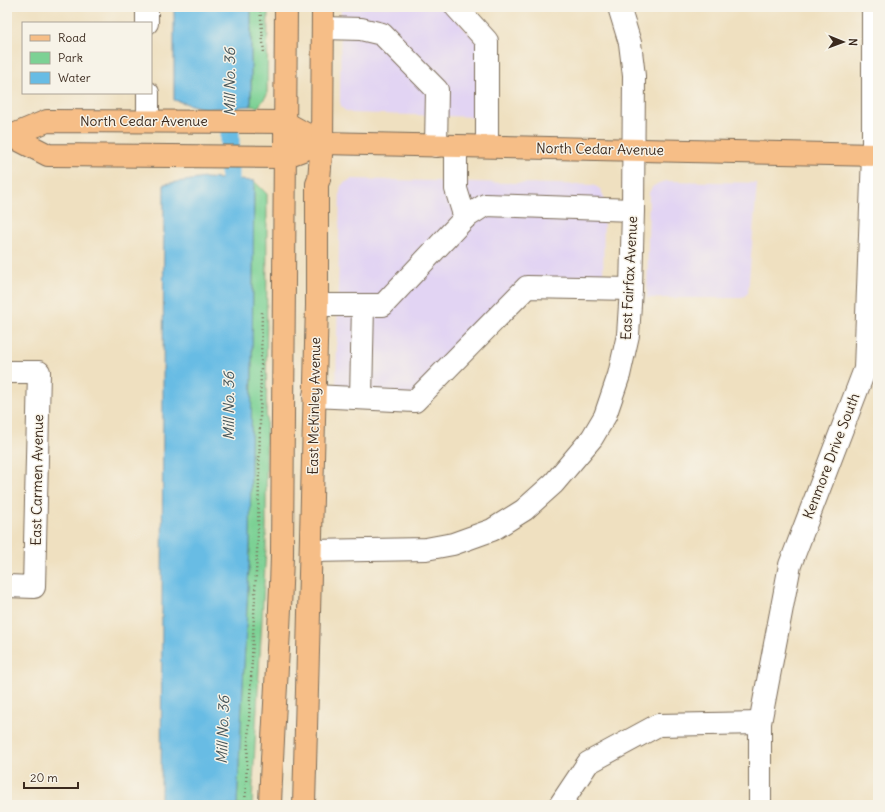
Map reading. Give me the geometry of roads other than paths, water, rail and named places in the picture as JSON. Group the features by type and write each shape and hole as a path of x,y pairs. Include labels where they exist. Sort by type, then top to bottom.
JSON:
{"main road":[{"path":"270,805 282,554 286,7"},
{"name":"East McKinley Avenue","path":"304,805 317,305 318,184 322,143 323,17"},
{"name":"North Cedar Avenue","path":"9,136 47,121 258,121 284,122 322,143"},
{"name":"North Cedar Avenue","path":"9,136 48,155 284,157 322,143 876,155"}],"street":[{"path":"147,7 147,22"},
{"path":"456,7 487,41 487,146"},
{"name":"East Fairfax Avenue","path":"311,550 426,549 453,544 492,530 524,510 554,483 592,438 605,416 619,375 628,335 631,289 634,76 630,44 619,7"},
{"name":"Kenmore Drive South","path":"760,805 760,723 790,565 865,369 876,155 873,7"},
{"path":"323,17 361,30 382,34 437,90 446,146 456,189 465,218"},
{"path":"148,94 148,121"},
{"path":"317,305 383,304 465,218 485,205 633,210"},
{"path":"314,396 415,400 527,288 631,289"},
{"path":"361,398 363,305"},
{"name":"East Carmen Avenue","path":"7,372 39,372 34,587 7,586"},
{"path":"560,805 588,763 658,725 760,723"}],"water":[{"path":"174,7 251,7 251,106 205,109 174,100"},
{"path":"205,178 254,181 250,547 237,805 161,805 164,184"}],"waterway":[{"name":"Mill No. 36","path":"230,81 230,206"}]}
